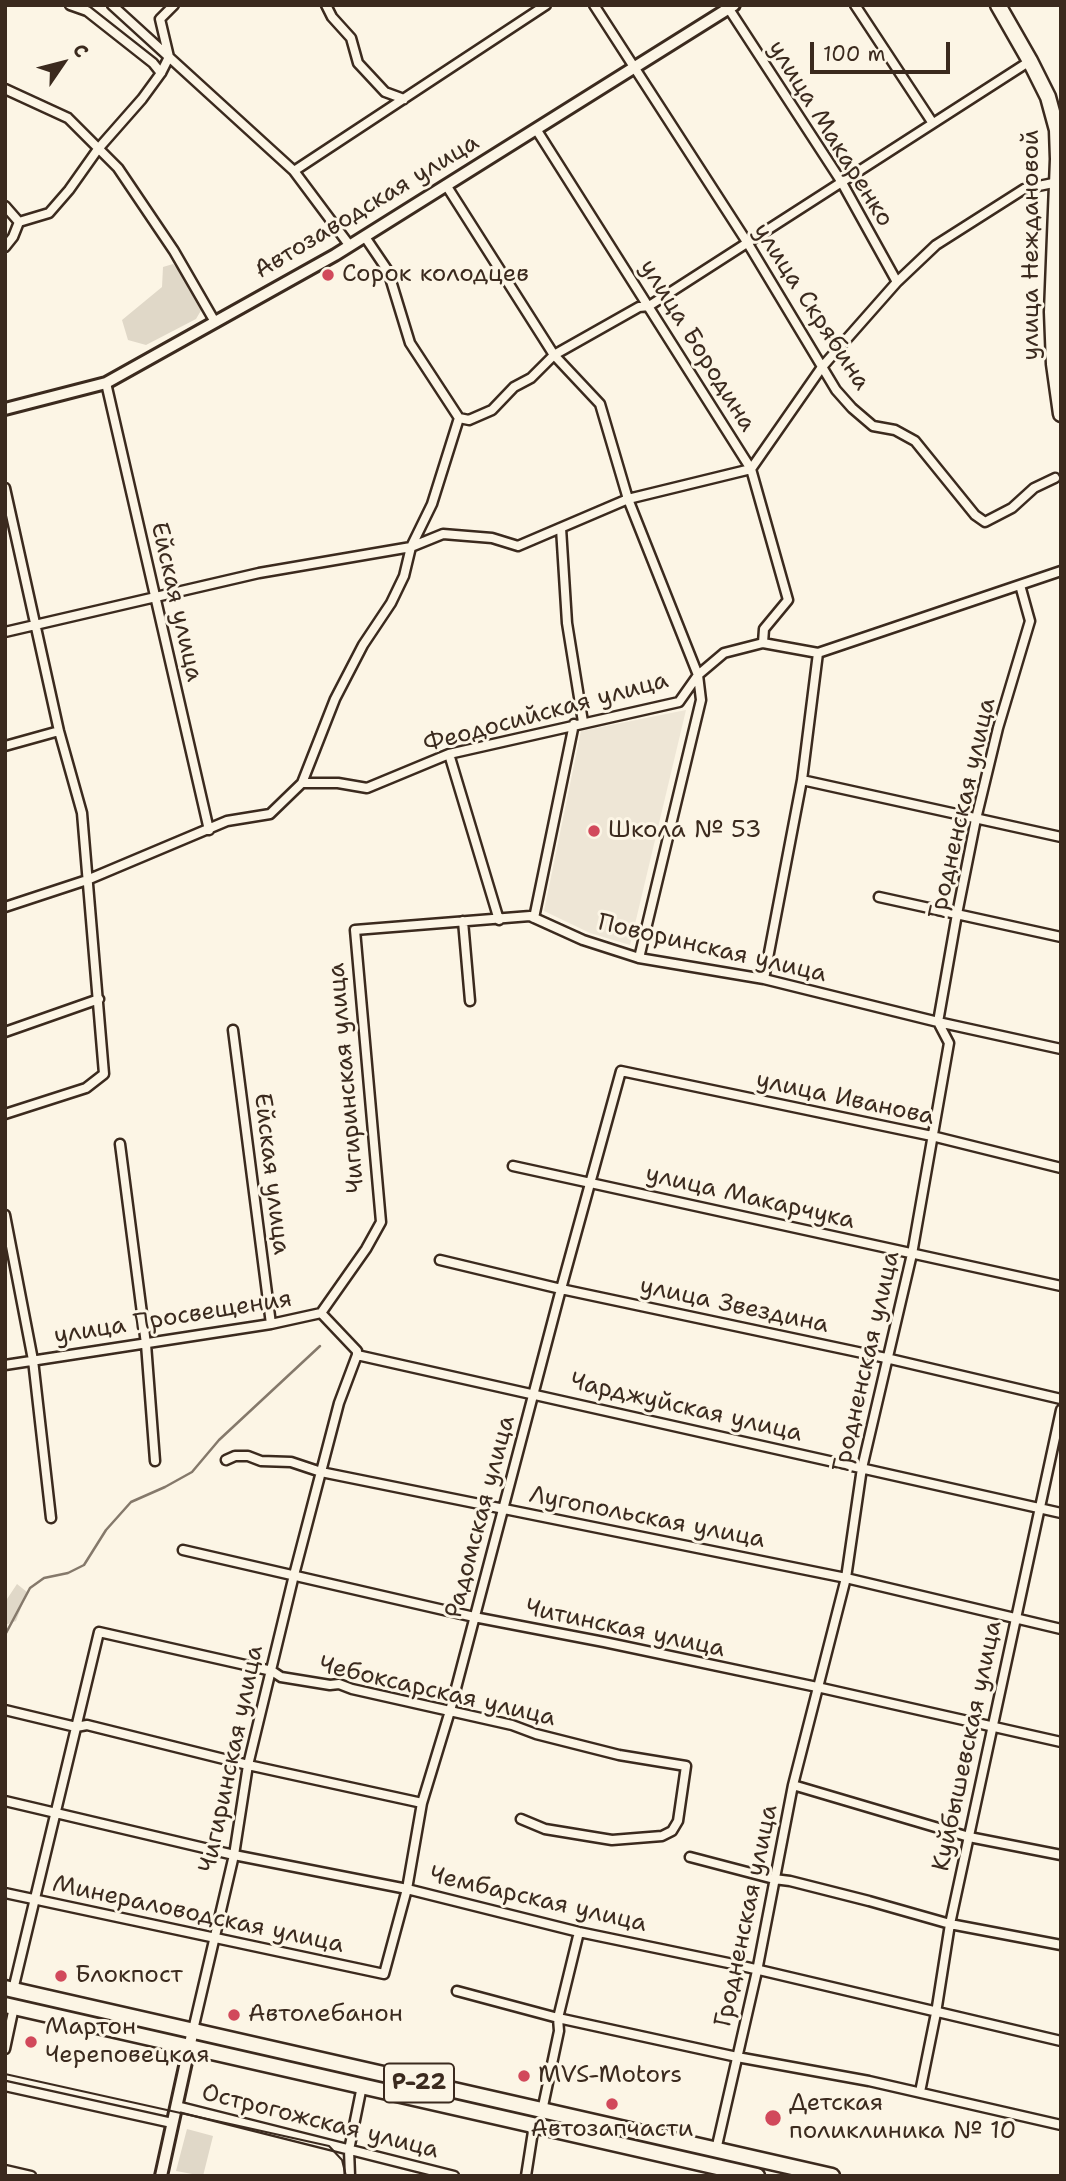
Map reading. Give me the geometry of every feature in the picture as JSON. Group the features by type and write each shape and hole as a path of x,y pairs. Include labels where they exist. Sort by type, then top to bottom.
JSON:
{"highway":[{"name":"улица Неждановой","path":"998,5 1048,97 1057,130 1058,182 1052,312 1054,364 1061,414"},
{"name":"Р-22","path":"9,1989 832,2176"},
{"name":"Р-22","path":"10,2006 534,2125 715,2171 757,2176"}],"street":[{"path":"69,5 87,11 153,63 161,73"},
{"path":"113,5 294,171 350,246"},
{"path":"5,247 19,222 49,214 161,73 169,57 160,19 174,5"},
{"path":"326,5 332,17 351,38 358,63 385,92 404,99"},
{"path":"294,171 546,5"},
{"name":"улица Скрябина","path":"594,5 747,242 836,390 873,426 895,430 915,441 975,515 985,522 1012,508 1034,488 1055,478"},
{"path":"855,5 932,122"},
{"name":"Автозаводская улица","path":"5,410 106,383 365,237 732,7"},
{"name":"улица Макаренко","path":"732,7 841,181 897,282"},
{"path":"365,237 388,271 410,343 458,418 469,420 492,410 514,387 531,378 554,355 639,307 649,306 1030,61"},
{"path":"5,89 68,118 118,168 174,251 215,322"},
{"name":"улица Бородина","path":"536,129 751,469 788,600 764,629 763,643"},
{"path":"5,632 259,573 411,547 443,534 492,538 518,545 628,499 751,469 822,366 897,282 936,245 1024,189 1058,182"},
{"path":"446,185 554,355 600,404 628,499 698,675 701,700 639,958"},
{"path":"5,206 19,222"},
{"name":"Ейская улица","path":"106,383 209,830"},
{"path":"5,907 87,880 227,821 270,814 302,783 335,699 404,576 411,547 432,504 458,418"},
{"path":"5,488 8,522 37,626 59,731 82,813 104,1074 86,1087 5,1114"},
{"path":"534,918 578,723 567,623 561,528"},
{"path":"763,643 818,653 1061,571"},
{"name":"Гродненская улица","path":"716,2150 757,1971 793,1785 846,1578 862,1468 912,1254 949,1044 938,1022 957,914 998,728 1030,621 1020,585"},
{"name":"Феодосийская улица","path":"302,783 338,783 367,788 449,754 680,702 698,675 724,653 763,643"},
{"path":"764,979 802,780 818,653"},
{"path":"5,746 59,731"},
{"path":"449,754 499,920"},
{"path":"802,780 1061,837"},
{"path":"880,897 1061,937"},
{"name":"Поворинская улица","path":"355,930 530,916 583,940 639,958 764,979 1061,1049"},
{"path":"463,921 470,1001"},
{"name":"Чигиринская улица","path":"355,930 381,1222"},
{"path":"5,1032 99,999"},
{"name":"Ейская улица","path":"233,1030 271,1324"},
{"name":"улица Иванова","path":"621,1071 932,1136 1061,1168"},
{"name":"Радомская улица","path":"384,1974 407,1889 422,1803 450,1711 621,1071"},
{"path":"120,1144 146,1344 155,1461"},
{"name":"улица Макарчука","path":"513,1166 1061,1286"},
{"path":"5,1215 33,1360 51,1518"},
{"name":"улица Просвещения","path":"5,1365 271,1324 321,1313 381,1222"},
{"name":"улица Звездина","path":"440,1260 1061,1399"},
{"path":"321,1313 357,1351 357,1355"},
{"name":"Чигиринская улица","path":"161,2176 234,1855 248,1765 293,1575 339,1403 357,1355"},
{"name":"Чарджуйская улица","path":"357,1355 1061,1513"},
{"name":"Куйбышевская улица","path":"920,2092 950,1924 1061,1410"},
{"name":"Лугопольская улица","path":"226,1460 235,1456 248,1456 261,1461 292,1462 321,1472 846,1578 1061,1629"},
{"name":"Читинская улица","path":"183,1550 474,1617 817,1687 1061,1742"},
{"name":"Чебоксарская улица","path":"76,1727 99,1632 272,1671 281,1677 330,1685 340,1684 512,1725 536,1734 619,1755 686,1766 678,1821 672,1831 662,1836 612,1840 545,1829 521,1819"},
{"path":"5,1710 76,1727 87,1724 248,1765 422,1803"},
{"path":"9,1989 34,1901 76,1727"},
{"path":"793,1785 969,1837 1061,1856"},
{"name":"Чембарская улица","path":"5,1801 234,1855 407,1889 579,1932 1061,2041"},
{"path":"690,1857 950,1924 1061,1945"},
{"name":"Минераловодская улица","path":"5,1893 384,1974"},
{"path":"542,2111 559,2031 558,2018 579,1932"},
{"path":"457,1991 558,2018 737,2057 920,2092 1061,2125"},
{"path":"5,2049 10,2006"},
{"name":"Острогожская улица","path":"5,2086 172,2123"},
{"path":"350,2176 349,2150 362,2086"},
{"name":"Острогожская улица","path":"176,2106 454,2176"},
{"path":"526,2176 534,2125"},
{"path":"5,2170 31,2176"}],"shaded area":[{"path":"173,264 201,294 203,307 196,319 146,345 128,340 122,320 162,287 163,267"},
{"path":"686,710 630,945 590,933 544,911 581,731"},
{"path":"17,1584 27,1592 16,1621 5,1625 5,1602"},
{"path":"187,2129 213,2136 203,2176 176,2171"}],"waterway":[{"path":"5,1635 30,1588 44,1578 68,1573 84,1565 106,1530 131,1502 192,1472 219,1440 320,1346"}],"tram line":[{"path":"5,2074 329,2146 342,2160 346,2176"}],"place":[{"name":"Сорок колодцев","path":"328,275"},
{"name":"Школа № 53","path":"594,831"},
{"name":"Блокпост","path":"61,1976"},
{"name":"Автолебанон","path":"234,2015"},
{"name":"Мартон Череповецкая","path":"31,2042"},
{"name":"MVS-Motors","path":"524,2076"},
{"name":"Автозапчасти","path":"612,2104"},
{"name":"Детская поликлиника № 10","path":"773,2118"}]}
